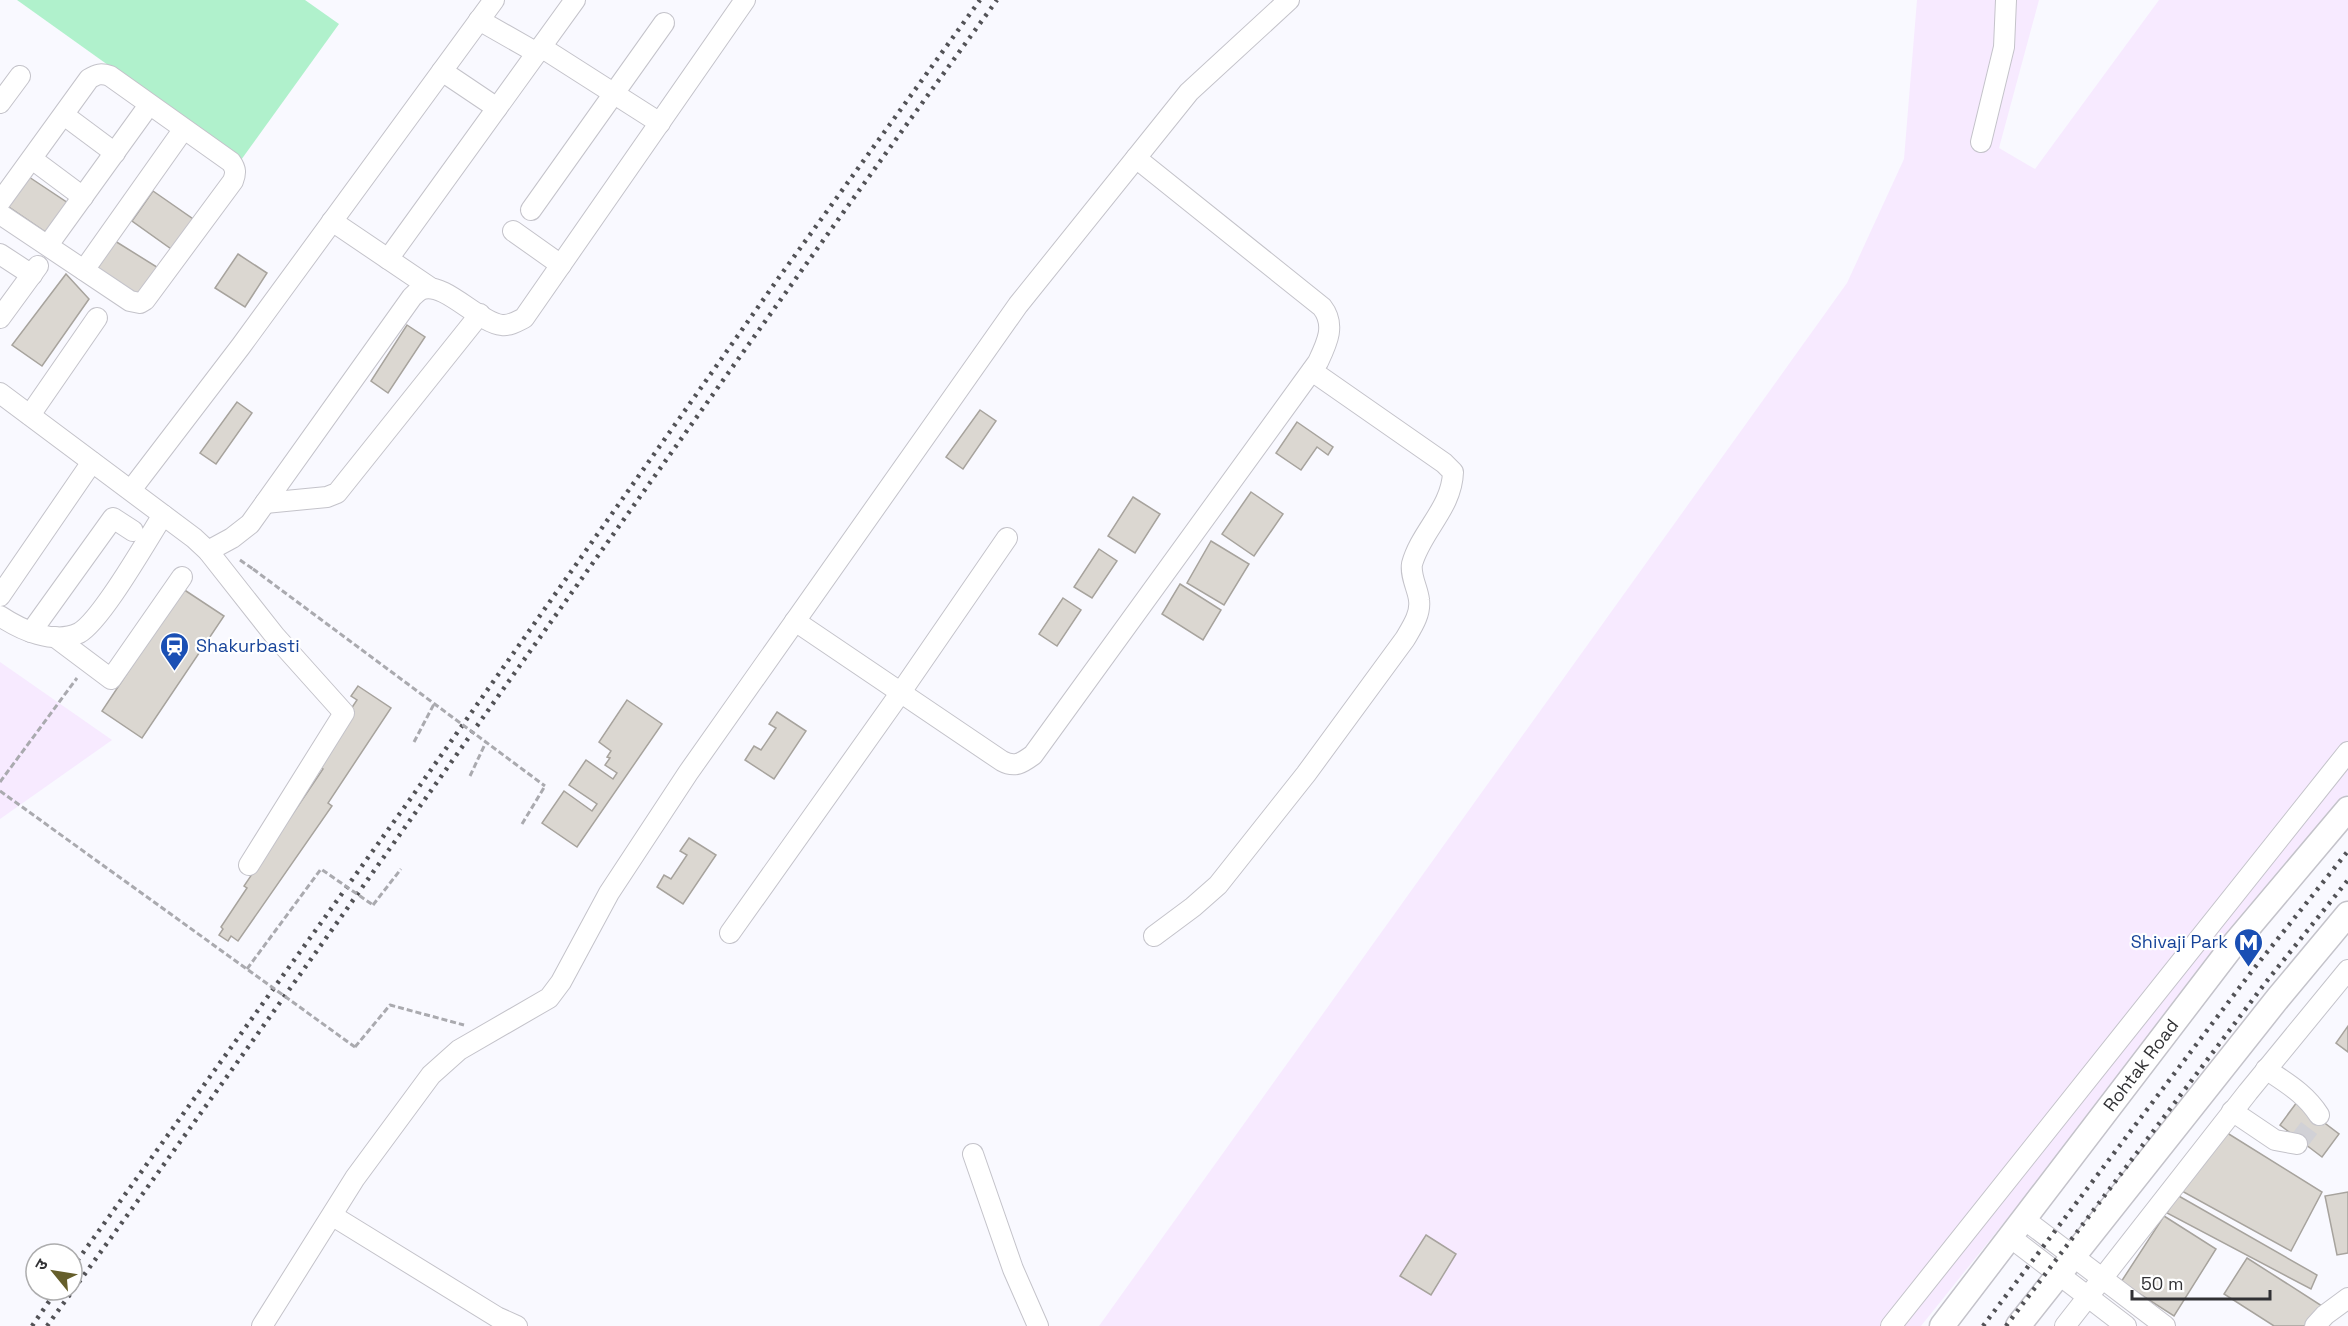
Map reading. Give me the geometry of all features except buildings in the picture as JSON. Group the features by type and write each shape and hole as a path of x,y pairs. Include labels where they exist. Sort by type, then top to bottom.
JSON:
{"main road":[{"name":"Rohtak Road","path":"1942,1326 2230,949 2348,809"},
{"path":"2018,1326 2348,914"}],"street":[{"path":"131,490 494,0"},
{"path":"388,260 575,0"},
{"path":"332,221 432,288 493,323 504,326 524,318 745,0"},
{"path":"262,1326 355,1178 430,1075 459,1050 549,998 561,982 609,893 688,773 1018,305 1189,92 1288,0"},
{"path":"1981,142 2004,47 2006,0"},
{"path":"479,20 539,50 615,93 660,123"},
{"path":"531,210 664,22"},
{"path":"442,71 497,108"},
{"path":"0,202 89,79 96,74 103,73 110,75 148,105 231,162 236,175 145,300 140,303 130,301 0,214"},
{"path":"0,103 20,76"},
{"path":"48,245 148,105"},
{"path":"64,114 115,153"},
{"path":"84,270 183,130"},
{"path":"795,621 1011,765 1021,763 1033,755 1312,371 1326,345 1330,327 1329,316 1322,306 1136,158"},
{"path":"32,159 83,197"},
{"path":"513,231 561,265"},
{"path":"0,254 35,271 0,318"},
{"path":"208,551 250,524 412,297 421,289 432,288"},
{"path":"265,503 327,497 336,493 480,314"},
{"path":"30,415 97,318"},
{"path":"1154,936 1218,885 1250,848 1416,621 1420,602 1411,568 1417,550 1449,498 1453,472 1444,463 1312,371"},
{"path":"0,393 131,490 208,551 275,636 344,713 249,865"},
{"path":"0,596 92,462"},
{"path":"0,616 31,632 55,637 79,633 96,618 163,515"},
{"path":"31,632 113,518 133,531"},
{"path":"730,933 1007,538"},
{"path":"55,637 111,679 182,578"},
{"path":"1891,1326 2348,752"},
{"path":"2065,1326 2232,1111 2348,969"},
{"path":"2266,1069 2298,1090 2309,1100 2319,1115"},
{"path":"2232,1111 2275,1140 2297,1144"},
{"path":"973,1154 1013,1269 1038,1326"},
{"path":"333,1216 497,1317 517,1326"},
{"path":"2017,1228 2074,1256 2165,1326"},
{"path":"2017,1228 2058,1274 2126,1326"},
{"path":"2315,1326 2325,1315 2348,1298"}],"path":[{"path":"253,569 545,786 522,824"},
{"path":"0,782 79,676"},
{"path":"414,742 434,704"},
{"path":"470,776 486,742"},
{"path":"0,791 355,1047 390,1005 489,1032"},
{"path":"247,969 321,869 373,904 401,868"}],"shaded area":[{"path":"1917,0 2039,0 1999,148 2035,169 2159,0 2348,0 2348,794 1921,1326 1099,1326 1847,283 1904,159"},
{"path":"0,662 112,740 0,819"}],"green space":[{"path":"17,0 305,0 339,24 241,160"}],"tunnel":[{"path":"2297,1144 2319,1115"}],"railway":[{"path":"84,1251 411,798 780,276 980,0"},
{"path":"47,1326 997,0"},
{"path":"1983,1326 2252,971 2348,851"},
{"path":"2006,1326 2266,982 2348,880"},
{"path":"32,1326 49,1302"}],"place":[{"name":"Shakurbasti","path":"175,672"},
{"name":"Shivaji Park","path":"2249,968"}]}
